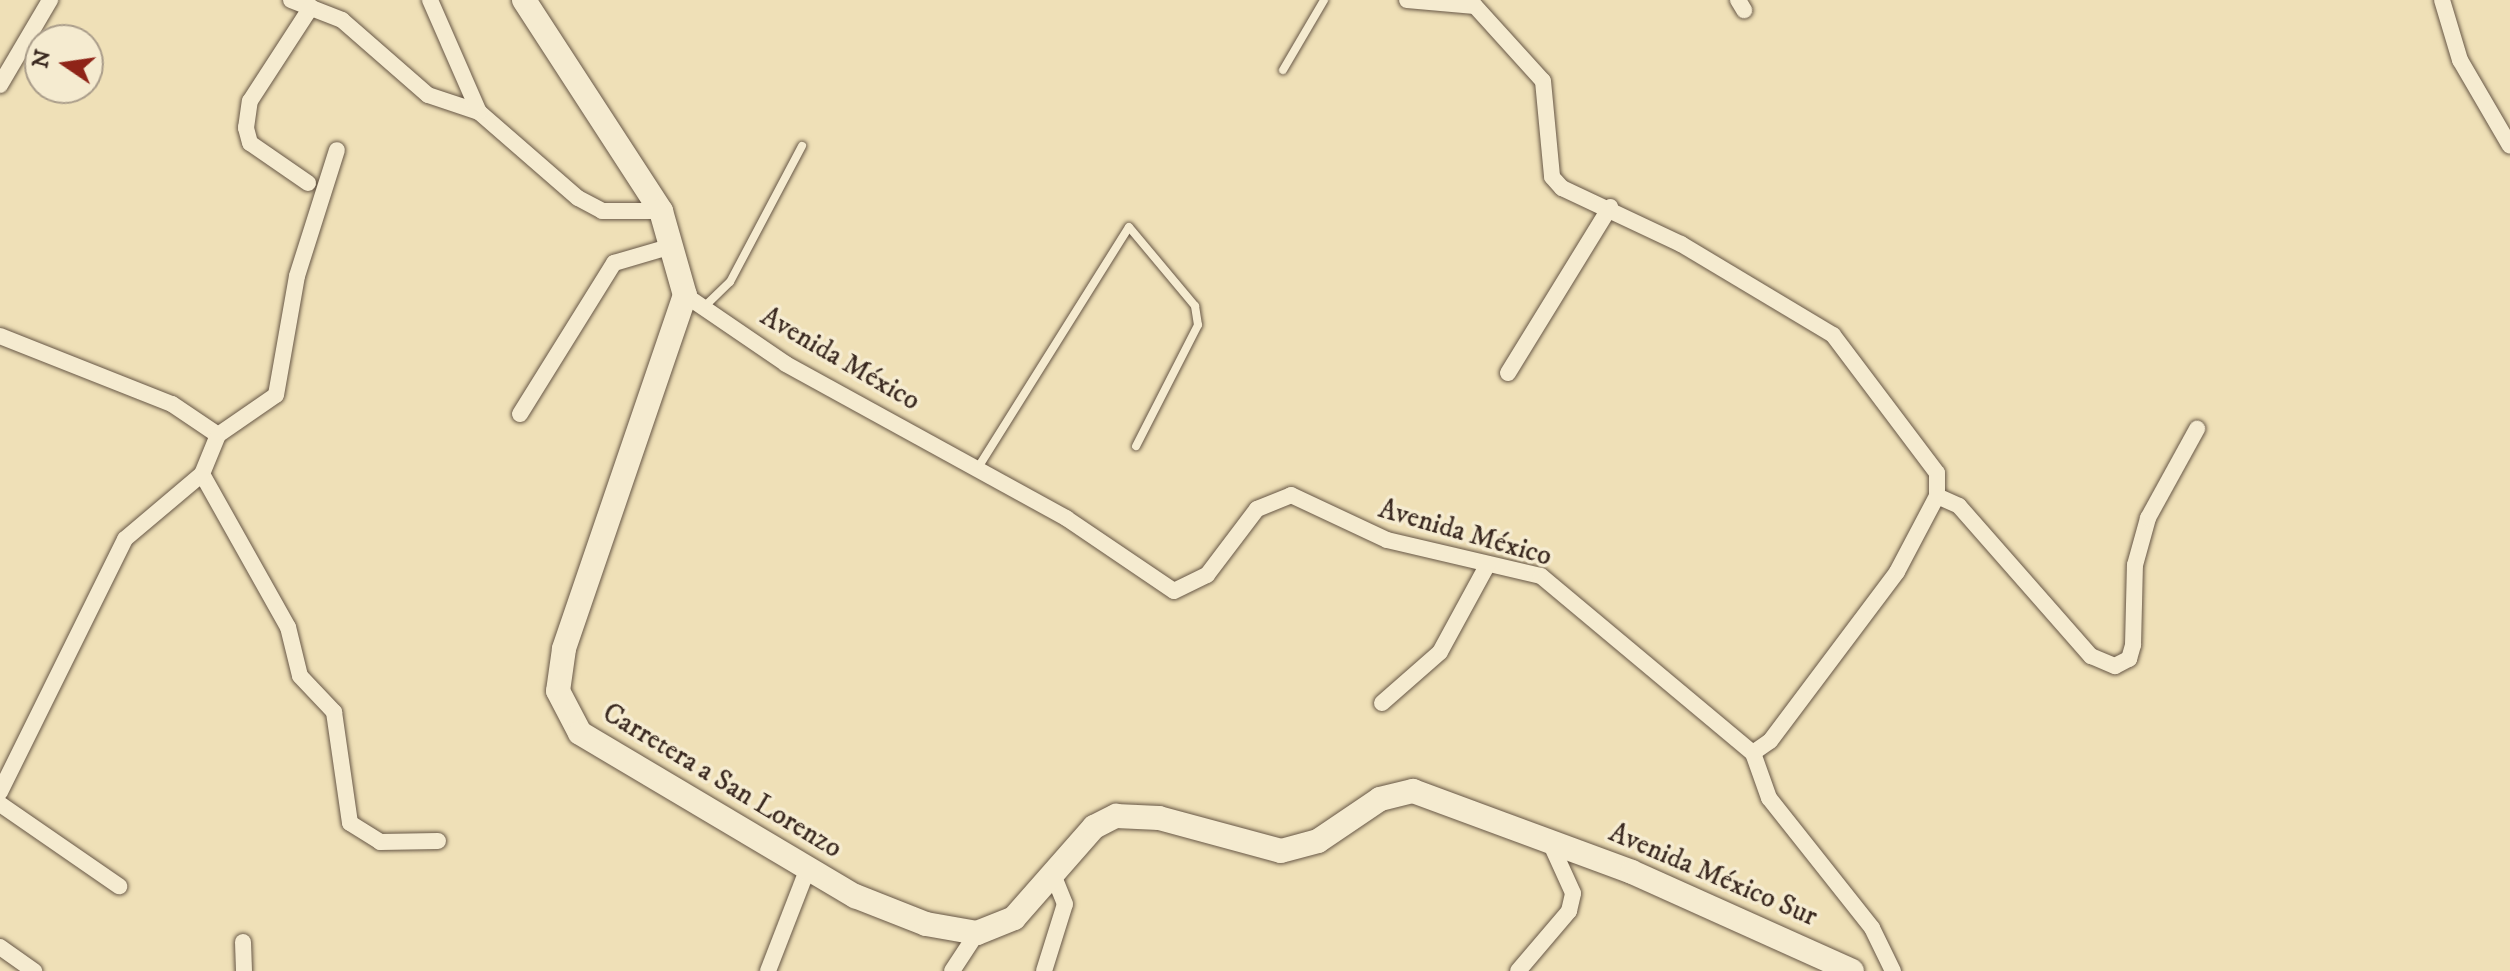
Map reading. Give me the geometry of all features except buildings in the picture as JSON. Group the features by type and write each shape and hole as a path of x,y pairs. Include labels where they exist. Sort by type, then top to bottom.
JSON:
{"street":[{"path":"0,85 50,0"},
{"path":"291,0 342,20 428,95 479,112 578,198 602,211 661,211"},
{"path":"430,0 479,112"},
{"path":"524,0 661,211 694,301"},
{"path":"1407,0 1474,3 1543,81 1552,177 1833,335 1924,450 1937,473 1937,496 1897,572 1770,741 1753,753"},
{"path":"2442,0 2460,60 2510,146"},
{"path":"308,183 250,143 246,128 250,101 311,7"},
{"path":"0,792 125,539 202,474 218,435 276,395 285,375 297,276 337,150"},
{"path":"1508,373 1610,207"},
{"path":"520,414 614,263 672,246"},
{"name":"Avenida México","path":"694,301 786,364 979,466 1174,591 1207,575 1257,509 1291,495 1387,540 1541,576 1565,592 1753,753 1769,798 1872,928 1893,971"},
{"name":"Carretera a San Lorenzo","path":"694,301 564,649 558,691 580,733 808,868 887,912 977,933"},
{"path":"0,336 172,404 218,435"},
{"path":"1937,496 1959,506 2091,656 2115,666 2129,659 2133,645 2135,565 2148,518 2197,429"},
{"path":"202,474 288,627 300,676 334,712 350,823 380,842 438,841"},
{"path":"1382,703 1440,652 1488,564"},
{"path":"952,971 977,933 1014,918 1055,879 1094,827 1132,813 1281,851 1318,841 1380,799 1413,791 1549,840 1573,893 1569,911 1518,971"},
{"path":"0,804 119,886"},
{"name":"Avenida México Sur","path":"1549,840 1769,929 1852,971"},
{"path":"768,971 808,868"},
{"path":"1044,971 1065,904 1055,879"},
{"path":"243,942 244,971"},
{"path":"0,947 34,971"}],"lane":[{"path":"1283,70 1324,0"},
{"path":"694,301 730,282 802,146"},
{"path":"979,466 1129,227 1195,306 1198,325 1136,446"}]}
